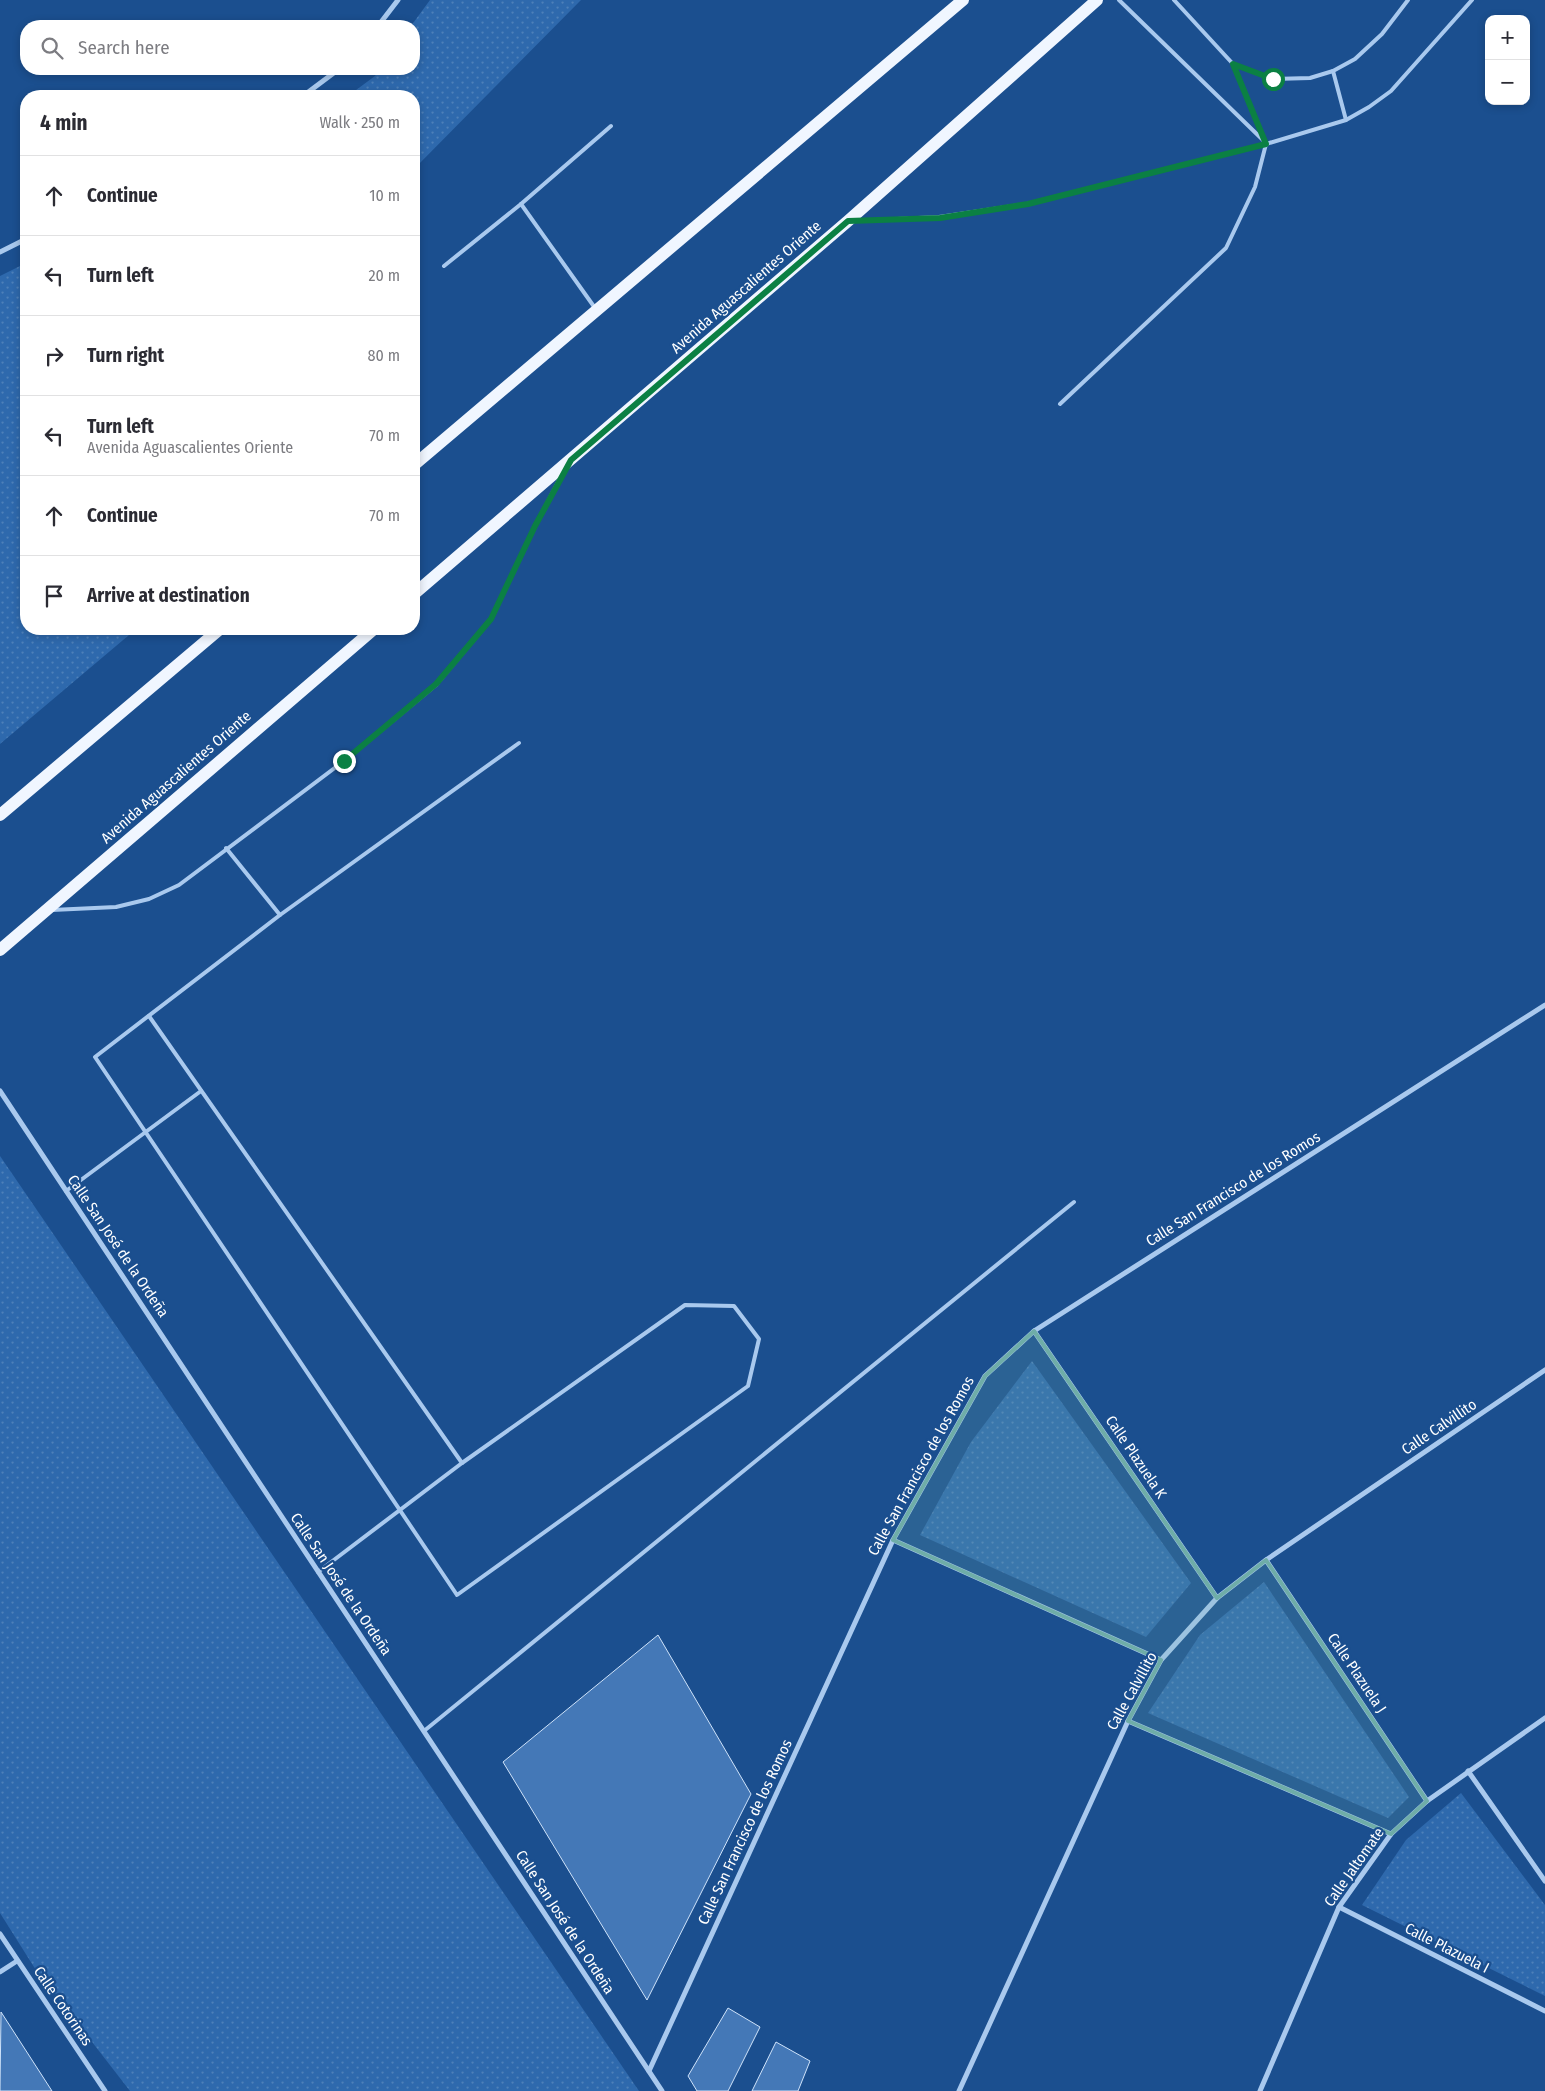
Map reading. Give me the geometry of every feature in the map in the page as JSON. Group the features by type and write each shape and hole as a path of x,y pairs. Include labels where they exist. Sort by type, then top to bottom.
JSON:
{"main road":[{"path":"420,460 963,0"},
{"name":"Avenida Aguascalientes Oriente","path":"420,589 848,221 1097,0"},
{"path":"0,815 213,635"},
{"name":"Avenida Aguascalientes Oriente","path":"0,950 367,635"}],"street":[{"path":"383,20 398,0"},
{"path":"311,90 331,75"},
{"path":"0,252 20,242"},
{"name":"Calle San Francisco de los Romos","path":"649,2071 894,1540 985,1376 1034,1331 1545,1005"},
{"name":"Calle San José de la Ordeña","path":"0,1091 662,2091"},
{"name":"Calle Plazuela K","path":"1034,1331 1217,1598"},
{"name":"Calle Calvillito","path":"959,2091 1128,1720 1161,1660 1217,1598 1266,1560 1545,1370"},
{"path":"894,1540 1161,1660"},
{"name":"Calle Plazuela J","path":"1266,1560 1427,1801"},
{"name":"Calle Jaltomate","path":"1260,2091 1339,1907 1390,1834 1427,1801 1545,1718"},
{"path":"1128,1720 1390,1834"},
{"path":"1468,1771 1545,1881"},
{"name":"Calle Plazuela I","path":"1339,1907 1545,2011"},
{"name":"Calle Cotorinas","path":"0,1934 105,2091"},
{"path":"0,1972 17,1961"}],"lane":[{"path":"1119,0 1266,144"},
{"path":"1060,404 1226,248 1255,188 1266,144 1233,64 1174,0"},
{"path":"1233,64 1273,79 1310,78 1333,71 1355,59 1382,34 1408,0"},
{"path":"848,221 940,218 1028,204 1266,144 1346,120 1369,107 1391,90 1472,0"},
{"path":"1333,71 1346,120"},
{"path":"444,266 521,204 611,126"},
{"path":"521,204 596,310"},
{"path":"47,910 116,908 149,899 179,885 344,761 436,684 491,619 535,526 571,460"},
{"path":"318,1572 400,1509 462,1463 685,1305 734,1306 759,1339 748,1386 457,1595 400,1509 95,1057 280,915 519,743"},
{"path":"226,848 280,915"},
{"path":"149,1016 462,1463"},
{"path":"66,1191 201,1091"},
{"path":"424,1731 1074,1202"}],"highlighted area":[{"path":"1034,1331 1217,1598 1266,1560 1427,1801 1391,1834 1128,1721 1161,1660 893,1540 985,1376"}],"shaded area":[{"path":"430,0 581,0 420,163 420,90 356,90 376,75 420,75 420,20 415,20"},
{"path":"20,266 20,635 129,635 0,744 0,276"},
{"path":"0,1156 639,2091 130,2091 34,1967 0,1913"},
{"path":"1032,1361 1191,1583 1146,1637 920,1535 971,1442"},
{"path":"1264,1582 1409,1797 1388,1818 1148,1713 1200,1635"},
{"path":"1461,1793 1545,1905 1545,1996 1362,1905 1406,1840"}],"building":[{"path":"658,1635 751,1794 647,2000 503,1762"},
{"path":"728,2008 760,2027 728,2091 697,2091 688,2076"},
{"path":"1,2012 52,2091 0,2091"},
{"path":"776,2042 810,2061 798,2091 752,2091"}],"route":[{"path":"344,761 436,684 491,619 535,526 571,460 848,221 940,218 1028,204 1266,144 1233,64 1273,79"}]}
